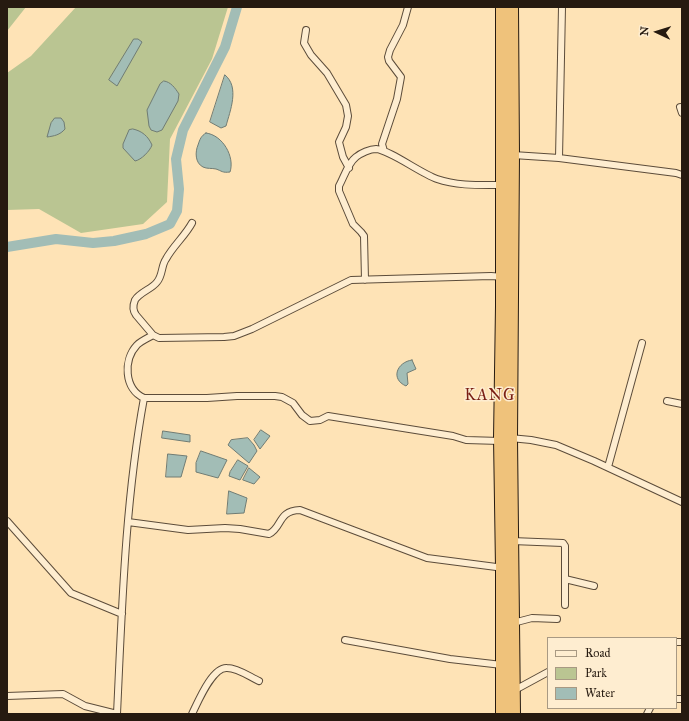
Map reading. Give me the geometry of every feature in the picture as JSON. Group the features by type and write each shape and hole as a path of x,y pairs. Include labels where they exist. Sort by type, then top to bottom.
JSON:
{"highway":[{"path":"507,9 513,155 507,277 504,439 508,569 512,622 514,714"},
{"path":"507,9 501,185 507,277"},
{"path":"502,714 502,665 508,569 512,541 504,439"}],"street":[{"path":"384,151 382,144 401,82 401,78 389,61 388,57 403,25 408,7"},
{"path":"559,158 562,7"},
{"path":"306,30 304,44 328,73 346,106 348,116 346,127 339,142 348,168"},
{"path":"365,280 364,236 353,224 339,191 339,186 355,157 375,149 384,151 425,174 438,179 470,185 501,185"},
{"path":"513,155 559,158 676,172 682,175"},
{"path":"192,223 187,232 166,258 162,273 156,284 135,300 134,312 153,335 159,338 205,338 234,336 252,329 348,281 491,276 507,277"},
{"path":"153,335 138,344 132,352 127,370 135,392 144,398 275,396 282,397 293,403 302,415 310,421 320,420 328,416 453,436 466,440 531,440 556,445 682,502"},
{"path":"608,468 642,343"},
{"path":"7,696 63,694 85,706 117,714 128,522 132,480 144,398"},
{"path":"667,401 682,404"},
{"path":"128,522 188,530 224,528 269,534 285,515 290,512 300,510 426,558 508,569"},
{"path":"7,521 72,593 122,614"},
{"path":"512,541 563,542 565,546 566,605"},
{"path":"565,579 594,586"},
{"path":"512,622 532,618 557,619"},
{"path":"345,640 450,659 502,665"},
{"path":"192,714 211,680 221,669 234,669 259,681"},
{"path":"513,691 547,673"}],"green space":[{"path":"7,7 26,7 7,31"},
{"path":"76,7 228,7 212,59 170,139 167,202 143,224 81,233 39,209 7,210 7,73 31,56"}],"water":[{"path":"134,39 138,39 142,42 117,86 109,80"},
{"path":"225,75 230,80 232,86 233,99 226,126 221,128 210,122"},
{"path":"164,81 171,84 179,94 178,101 162,130 157,132 151,130 149,126 147,110 160,84"},
{"path":"55,118 61,118 64,122 65,129 59,134 47,137 51,123"},
{"path":"133,129 144,134 152,145 145,155 135,161 123,148 123,144 129,130"},
{"path":"206,133 218,138 226,148 231,160 230,172 205,168 198,163 196,157 197,148 201,138"},
{"path":"412,360 416,369 407,373 408,384 406,386 398,379 397,371 402,364"},
{"path":"261,430 270,436 260,449 254,440"},
{"path":"163,431 190,435 190,442 162,438"},
{"path":"248,438 257,451 249,463 228,445 231,440"},
{"path":"201,451 227,460 218,478 196,472 196,463"},
{"path":"168,454 187,456 181,477 166,477"},
{"path":"238,460 248,466 240,480 229,476"},
{"path":"249,468 260,477 254,484 243,480"},
{"path":"229,491 247,498 244,513 227,514"}],"waterway":[{"path":"7,247 56,239 93,243 114,241 146,234 170,224 177,211 179,189 176,159 183,130 225,47 237,7"}],"district":[{"name":"KANG","path":"490,396"}]}
